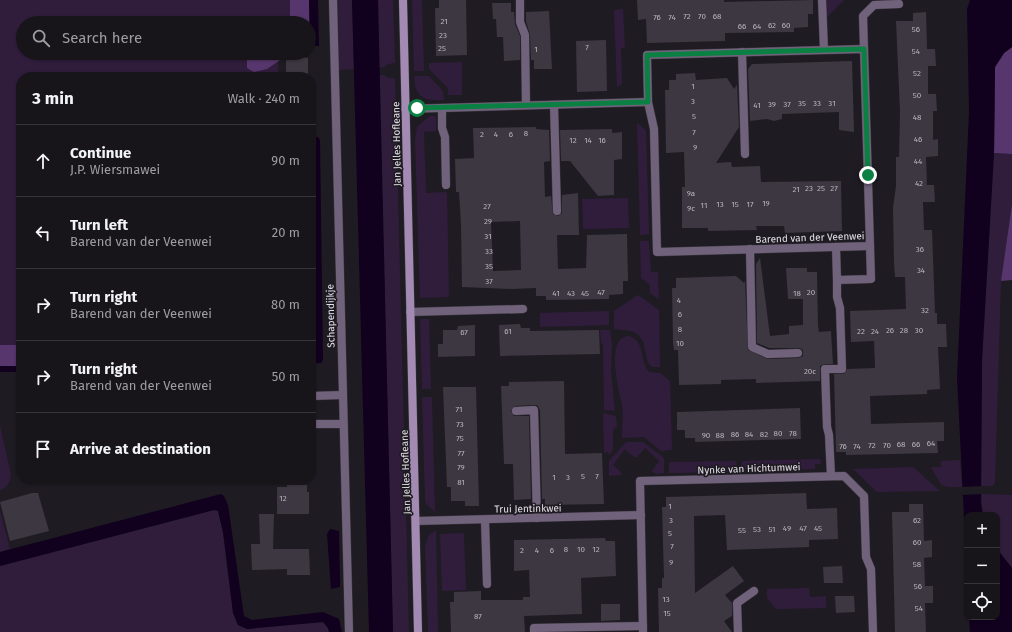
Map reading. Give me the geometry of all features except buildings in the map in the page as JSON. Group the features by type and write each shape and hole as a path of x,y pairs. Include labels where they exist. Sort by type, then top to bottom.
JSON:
{"street":[{"name":"Schapendijkje","path":"333,0 349,632"},
{"name":"Jan Jelles Hofleane","path":"403,0 418,632"},
{"path":"520,0 520,22 525,35 526,105"},
{"path":"822,0 824,50"},
{"path":"864,49 863,16 874,5 899,4"},
{"name":"Barend van der Veenwei","path":"864,49 870,246 657,252 654,129 648,102 647,55 864,49"},
{"path":"742,52 745,154"},
{"path":"405,109 648,102"},
{"path":"554,105 556,211"},
{"path":"442,108 442,128 445,137 446,185"},
{"path":"837,280 870,279 870,246"},
{"path":"831,476 829,435 827,427 825,369 842,368 840,308 837,296 836,247"},
{"path":"750,249 752,347 768,354 798,354"},
{"path":"410,312 523,309"},
{"path":"316,396 342,395"},
{"path":"516,411 534,410 537,518"},
{"path":"316,424 343,424"},
{"name":"Nynke van Hichtumwei","path":"643,629 640,481 844,476 864,496 866,557 871,569 873,632"},
{"name":"Trui Jentinkwei","path":"416,521 641,515"},
{"path":"485,520 487,584"},
{"path":"738,632 737,603 754,591"},
{"path":"534,632 534,628 643,629"}],"shaded area":[{"path":"0,0 309,0 309,16 16,16 16,60 278,60 278,72 16,72 16,366 0,366"},
{"path":"290,0 309,0 309,16 290,16"},
{"path":"309,0 318,0 319,46 316,46 316,16 309,16"},
{"path":"338,0 352,0 354,69 339,70"},
{"path":"352,0 378,0 393,632 369,632"},
{"path":"378,0 393,0 395,63 379,68"},
{"path":"412,0 422,0 424,71 414,71"},
{"path":"826,0 844,0 826,18"},
{"path":"970,0 1012,0 1012,47 1004,53 995,67 994,153 982,360 981,504 982,512 964,512 964,517 957,378 969,112 967,9"},
{"path":"623,9 625,48 621,48 622,84 617,87 614,10"},
{"path":"1012,47 1012,154 994,153 995,67 1004,53"},
{"path":"247,60 280,60 267,69 254,72 247,68"},
{"path":"462,62 462,95 448,95 448,88 429,69 429,63"},
{"path":"379,75 384,75 388,78 395,78 409,632 393,632"},
{"path":"414,76 429,76 443,91 444,100 431,100 422,97 416,89"},
{"path":"430,116 436,116 436,131 424,132 426,193 447,192 449,297 420,298 415,139 417,127"},
{"path":"637,123 646,130 649,234 640,235"},
{"path":"316,137 320,140 323,360 321,363 316,364"},
{"path":"994,153 1012,154 1012,204 1001,281 995,482 993,486 981,486 982,360"},
{"path":"628,198 629,228 583,229 582,199"},
{"path":"1012,204 1012,280 1001,281"},
{"path":"640,241 649,241 651,272 658,272 659,299 650,293 650,285 641,278"},
{"path":"638,295 659,310 660,367 652,367 649,363 643,343 638,335 631,331 614,329 614,311"},
{"path":"609,311 609,325 540,327 540,313"},
{"path":"420,319 429,319 431,389 422,389"},
{"path":"600,330 610,330 612,344 611,371 615,411 604,410 603,344 601,342"},
{"path":"628,336 634,338 640,346 644,362 649,372 660,373 670,381 672,450 661,451 644,437 622,438 622,404 616,374 615,353 617,345 621,339"},
{"path":"0,345 16,345 16,366 0,366"},
{"path":"0,366 16,366 16,372 0,372"},
{"path":"422,397 432,397 435,512 426,504 425,500"},
{"path":"603,413 616,416 617,426 613,430 613,450 609,455 608,452 604,453"},
{"path":"0,425 11,475 8,484 5,488 0,490"},
{"path":"626,442 643,442 664,458 664,473 656,474 652,471 659,461 645,448 637,457 634,457 625,449 613,465 622,473 621,475 609,476 609,461"},
{"path":"820,459 821,464 815,464 815,469 742,471 742,461"},
{"path":"960,460 962,487 947,487 941,485 931,467 941,467 941,461"},
{"path":"736,461 737,472 669,473 669,462"},
{"path":"913,467 940,491 877,492 853,469"},
{"path":"221,494 224,496 228,505 244,616 252,620 323,612 339,619 342,632 329,632 328,628 323,622 247,629 238,625 233,613 223,532 218,511 214,510 0,566 0,552"},
{"path":"981,494 1012,495 1012,568 1000,553 1000,512 983,512"},
{"path":"214,510 218,511 223,532 233,613 238,625 247,629 323,622 328,628 329,632 0,632 0,566"},
{"path":"0,511 10,549 0,552"},
{"path":"330,529 339,531 340,582 340,587 331,589 327,534"},
{"path":"436,530 438,632 428,632 425,546 429,535"},
{"path":"464,533 466,590 442,591 440,534"},
{"path":"1000,553 1012,568 1012,632 970,632 969,620 1000,620"},
{"path":"809,588 810,597 826,596 826,608 776,609 767,598 767,589"}],"pier":[{"path":"983,486 983,494 960,495 960,487"}],"route":[{"path":"417,108 648,102 647,55 864,49 868,175"}]}
